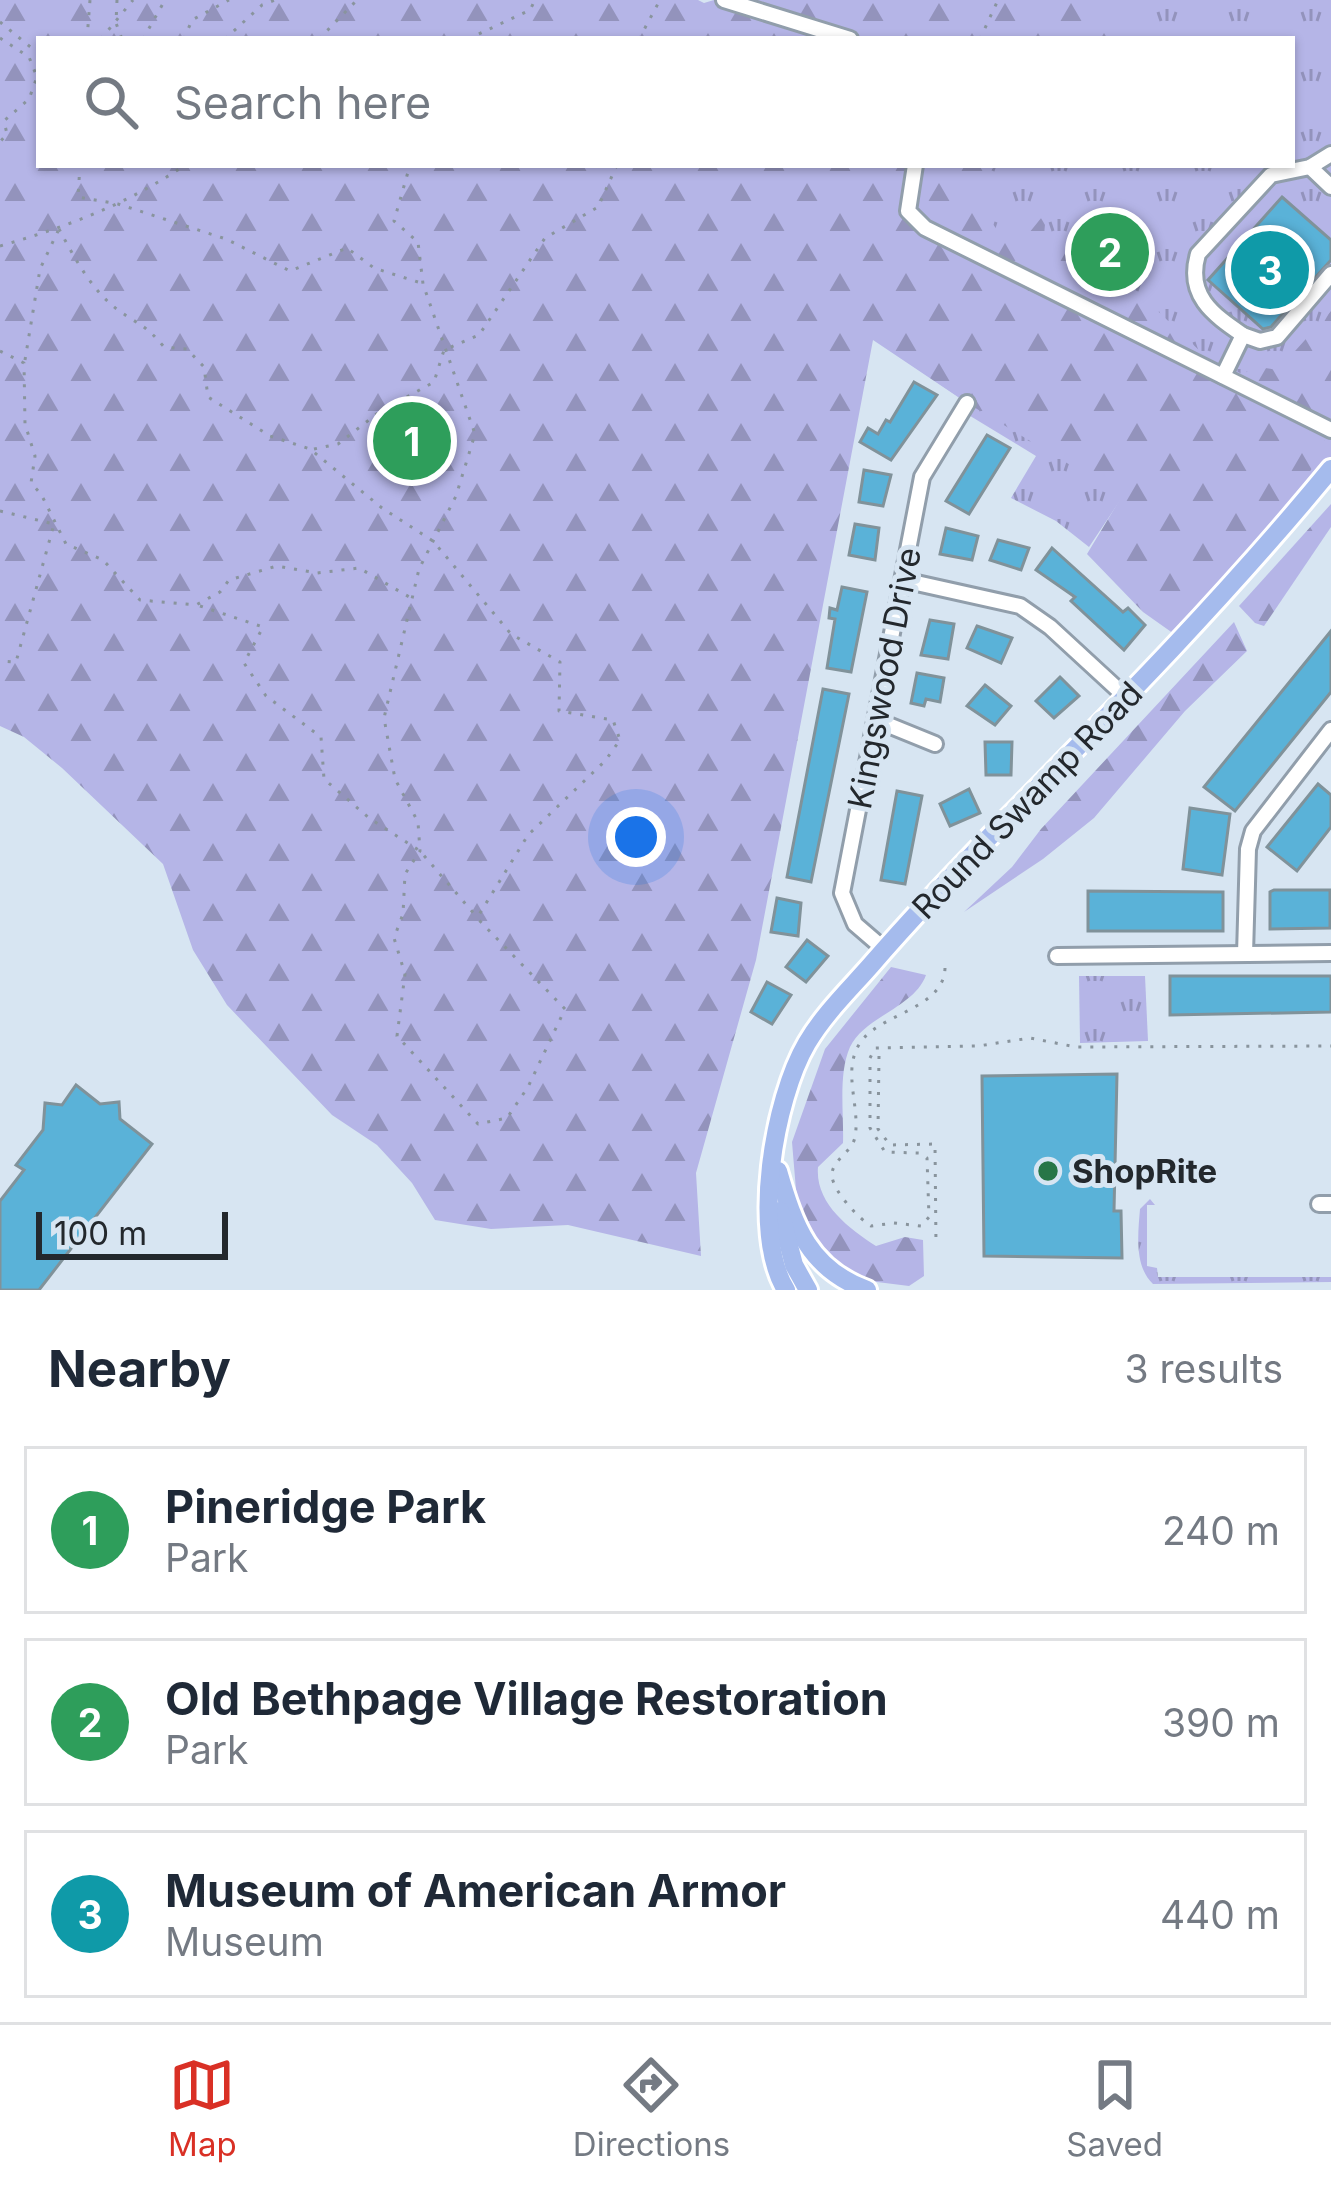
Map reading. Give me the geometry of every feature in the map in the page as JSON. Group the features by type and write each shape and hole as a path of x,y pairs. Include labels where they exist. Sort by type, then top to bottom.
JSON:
{"main road":[{"name":"Round Swamp Road","path":"786,1290 774,1263 770,1203 774,1159 800,1057 825,1017 884,949 1197,626 1331,470"},
{"name":"Round Swamp Road","path":"774,1159 786,1238 808,1290"},
{"path":"774,1159 794,1224 807,1247 834,1274 867,1290"},
{"path":"772,1290 774,1263"}],"street":[{"path":"724,0 840,36"},
{"path":"1331,154 1310,167 1271,175 1198,254 1194,287 1203,303 1244,335 1260,340 1277,337 1331,274"},
{"path":"1310,167 1331,188"},
{"path":"914,168 908,200 915,221 1331,430"},
{"path":"1223,376 1244,335"},
{"name":"Kingswood Drive","path":"884,949 855,924 842,893 922,478 967,403"},
{"path":"903,580 1021,606 1126,697"},
{"path":"876,721 935,744"},
{"path":"1245,954 1248,849 1253,831 1331,730"},
{"path":"1057,956 1331,953"}],"path":[{"path":"87,36 90,0"},
{"path":"117,0 121,36"},
{"path":"104,36 133,0"},
{"path":"145,36 166,0"},
{"path":"185,36 192,20 229,0"},
{"path":"228,36 262,5 275,0"},
{"path":"322,36 357,0"},
{"path":"474,36 530,10 535,0"},
{"path":"642,36 660,0"},
{"path":"981,36 998,0"},
{"path":"0,22 36,52"},
{"path":"0,38 29,57 36,74"},
{"path":"0,142 7,134 4,121 29,99 36,79"},
{"path":"80,168 78,197 118,204 226,239 290,271 347,248 374,268 423,284"},
{"path":"0,246 59,229 118,204 180,168"},
{"path":"59,229 40,269 24,363 25,424 35,456 31,483 66,544 103,560 140,600 196,605 263,627 244,663 266,696 321,737 324,779 369,818 420,851 565,1009 528,1087 507,1118 478,1124 397,1036 405,974 394,938 403,914 405,874 420,851 418,822 395,778 384,718 419,569 456,496 475,434 423,284 418,242 394,221 409,168"},
{"path":"310,449 338,444 378,413 434,382 444,350 479,335 545,238 598,208 616,168"},
{"path":"59,229 77,262 116,309 146,324 164,347 187,349 204,368 208,397 270,436 310,449 382,508 433,541 512,634 560,662 560,711 613,720 620,740 605,761 528,836 477,918"},
{"path":"0,351 24,363"},
{"path":"0,512 54,524"},
{"path":"0,661 16,662 54,524"},
{"path":"196,605 220,592 230,580 277,566 317,573 359,568 413,599"},
{"path":"946,968 945,978 933,993 868,1034 855,1052 855,1136 832,1177 871,1226 921,1226 928,1217 927,1158 920,1153 885,1152 870,1128 870,1055 875,1048 978,1046 1019,1038 1076,1047 1331,1046"},
{"path":"879,1056 878,1130 890,1144 935,1144 936,1245"}],"green space":[{"path":"0,0 1126,0 1110,36 36,36 36,168 993,168 983,209 1003,239 1029,233 1046,212 1044,236 1144,298 1202,353 1242,374 1258,367 1278,370 1331,311 1331,431 1322,436 1328,447 1184,641 1143,612 1087,554 1122,496 873,340 756,960 696,1173 701,1256 568,1225 491,1229 435,1220 412,1183 377,1145 332,1115 227,1005 193,950 163,864 62,768 24,737 0,726"},
{"path":"935,0 1331,0 1331,463 1245,567 1123,496 1089,547 1056,521 1011,498 1036,456 962,411 966,402 873,339 904,168 1295,168 1295,36 928,36"},
{"path":"1331,504 1331,527 1264,626 1255,623 1239,606"},
{"path":"1234,622 1247,651 1185,711 1094,818 964,912 1012,867 1041,829"},
{"path":"891,967 926,975 911,996 867,1027 850,1047 843,1081 843,1143 818,1167 818,1180 835,1213 876,1246 905,1237 923,1240 924,1276 909,1286 869,1281 824,1259 799,1226 792,1142 825,1049"},
{"path":"1079,976 1145,976 1148,1041 1080,1043"},
{"path":"1150,1199 1155,1205 1147,1205 1147,1266 1157,1268 1158,1277 1331,1277 1331,1282 1153,1284 1140,1259 1138,1239 1140,1209"}],"building":[{"path":"1282,197 1331,240 1331,260 1271,327 1263,329 1208,280"},
{"path":"914,382 937,395 891,460 860,442 868,428 878,434 886,420 890,422"},
{"path":"987,435 1010,448 969,514 946,501"},
{"path":"864,470 891,475 883,506 859,502"},
{"path":"855,524 879,528 875,560 849,555"},
{"path":"946,528 978,536 972,560 940,554"},
{"path":"998,540 1029,548 1021,570 990,560"},
{"path":"1052,548 1123,612 1128,608 1145,625 1124,650 1071,601 1075,597 1036,570"},
{"path":"842,587 867,592 851,672 827,668 835,619 829,618 830,608 837,610"},
{"path":"930,620 954,624 948,659 921,655"},
{"path":"977,626 1012,638 1001,663 967,648"},
{"path":"1331,631 1331,692 1235,811 1204,787"},
{"path":"917,673 944,678 940,702 911,703"},
{"path":"1060,677 1079,696 1054,718 1036,701"},
{"path":"985,685 1011,706 995,725 967,706"},
{"path":"823,689 849,694 811,882 787,877"},
{"path":"985,742 1012,742 1011,775 986,775"},
{"path":"1318,784 1331,795 1331,827 1297,871 1267,847"},
{"path":"969,789 980,813 950,826 940,804"},
{"path":"897,791 922,796 905,884 881,880"},
{"path":"1190,808 1230,814 1222,875 1183,869"},
{"path":"1330,890 1330,928 1270,929 1270,892"},
{"path":"1088,891 1223,892 1223,931 1088,931"},
{"path":"777,898 801,903 798,936 771,932"},
{"path":"807,940 828,956 806,982 786,967"},
{"path":"1170,976 1331,976 1331,1012 1170,1015"},
{"path":"767,982 791,995 772,1024 751,1012"},
{"name":"ShopRite","path":"1117,1074 1114,1211 1121,1211 1122,1258 984,1256 982,1076"},
{"path":"76,1085 100,1104 119,1102 120,1119 152,1144 39,1290 0,1290 0,1201 24,1170 16,1165 43,1130 45,1103 62,1105"}],"place":[{"name":"Old Bethpage Village Restoration","path":"1110,252"},
{"name":"Museum of American Armor","path":"1270,270"},
{"name":"Pineridge Park","path":"412,441"},
{"name":"ShopRite","path":"1048,1171"}]}
